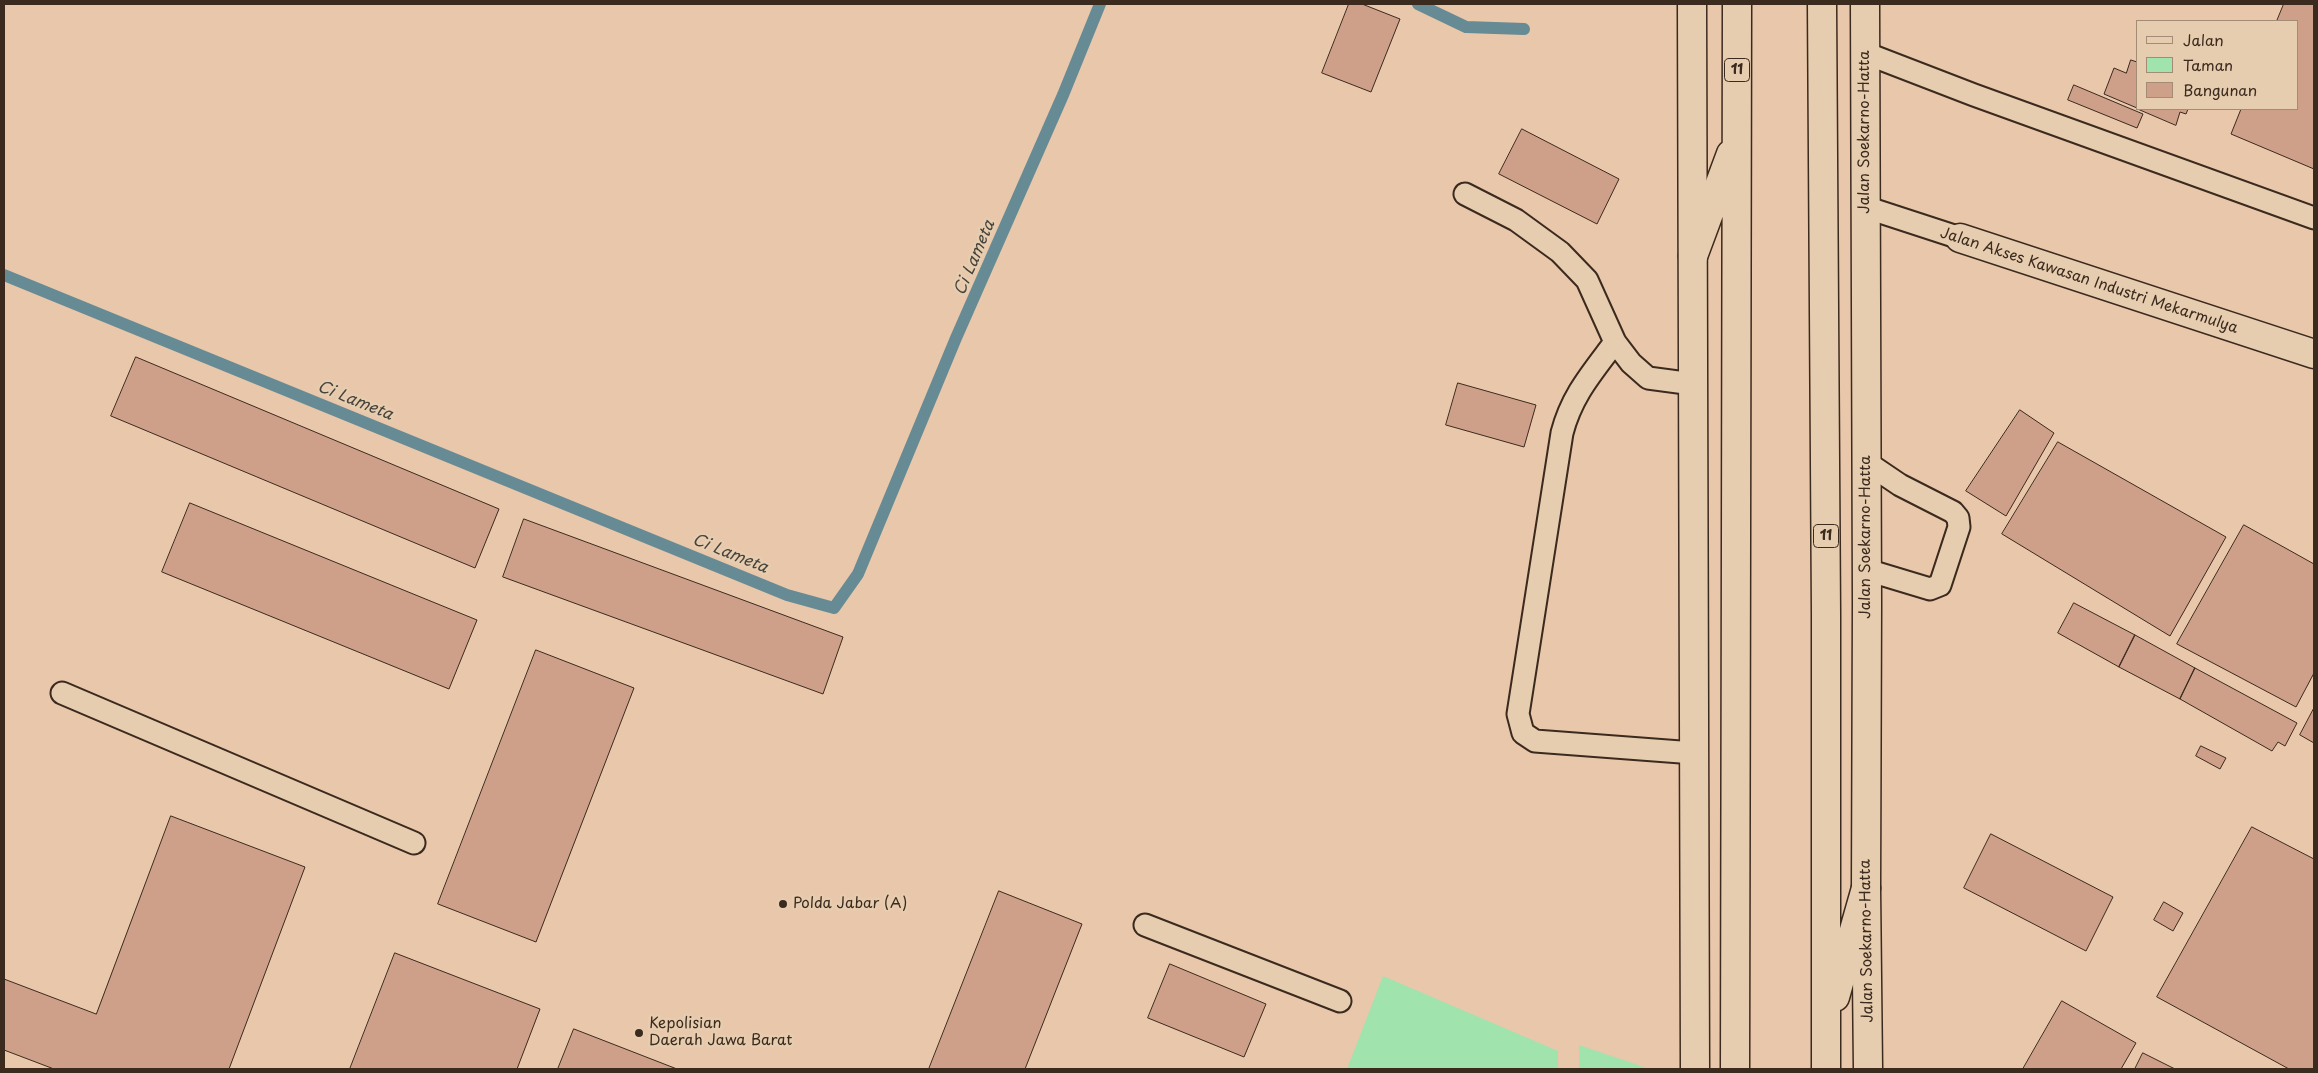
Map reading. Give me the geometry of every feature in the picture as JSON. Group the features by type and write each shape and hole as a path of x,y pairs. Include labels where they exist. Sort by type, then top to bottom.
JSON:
{"main road":[{"path":"1692,4 1695,1069"},
{"name":"11","path":"1735,1069 1737,4"},
{"name":"11","path":"1822,4 1826,604 1826,1069"},
{"name":"Jalan Soekarno-Hatta","path":"1865,4 1864,206 1868,1069"},
{"path":"1693,256 1737,136"},
{"name":"Jalan Akses Kawasan Industri Mekarmulya","path":"1960,238 2314,354"},
{"path":"1826,1029 1866,888"}],"lane":[{"path":"1865,53 1974,95 2314,218"},
{"path":"1464,194 1516,220 1560,252 1587,280 1615,342 1631,363 1648,378 1693,384"},
{"name":"Jalan Akses Kawasan Industri Mekarmulya","path":"1864,206 1960,238"},
{"path":"1615,342 1576,395 1568,411 1562,433 1518,714 1523,733 1536,741 1694,752"},
{"path":"1866,462 1900,485 1953,512 1958,518 1959,527 1940,585 1930,589 1867,570"},
{"path":"62,693 414,843"},
{"path":"1145,925 1340,1001"}],"green space":[{"path":"1383,976 1558,1051 1558,1069 1347,1069"},
{"path":"1579,1045 1650,1069 1579,1069"}],"building":[{"path":"1349,4 1362,4 1400,19 1371,92 1322,73"},
{"path":"2284,4 2314,4 2314,169 2231,134 2241,110 2298,110 2298,20 2277,20"},
{"path":"2131,60 2136,62 2136,108 2104,94 2114,68 2126,73"},
{"path":"2074,85 2143,114 2137,128 2068,100"},
{"path":"2140,110 2188,110 2186,114 2180,112 2176,125"},
{"path":"1522,129 1619,179 1597,224 1499,174"},
{"path":"136,357 499,509 475,568 111,416"},
{"path":"1458,383 1536,405 1524,447 1446,425"},
{"path":"2020,410 2054,433 2006,516 1966,491"},
{"path":"2058,442 2226,537 2170,636 2002,534"},
{"path":"190,503 477,620 449,689 162,572"},
{"path":"524,519 843,637 823,694 503,577"},
{"path":"2244,525 2314,564 2314,673 2296,707 2177,644"},
{"path":"2074,603 2135,635 2119,667 2058,633"},
{"path":"2135,635 2195,668 2180,699 2119,667"},
{"path":"536,650 634,688 536,942 438,904"},
{"path":"2195,668 2297,723 2285,746 2278,742 2272,751 2180,699"},
{"path":"2314,708 2314,743 2300,735"},
{"path":"2201,746 2226,758 2220,769 2196,756"},
{"path":"171,816 305,867 229,1069 54,1069 4,1050 4,979 96,1014"},
{"path":"2252,827 2314,859 2314,1069 2289,1069 2157,997"},
{"path":"1991,834 2113,897 2086,951 1964,888"},
{"path":"999,891 1082,924 1025,1069 929,1069"},
{"path":"2164,902 2183,913 2173,931 2154,920"},
{"path":"395,953 540,1009 517,1069 350,1069"},
{"path":"1170,964 1266,1004 1244,1057 1148,1018"},
{"path":"2062,1001 2136,1043 2121,1069 2023,1069"},
{"path":"574,1029 677,1069 558,1069"},
{"path":"2143,1053 2175,1069 2135,1069"}],"waterway":[{"name":"Ci Lameta","path":"4,275 787,595 834,608 858,574 956,338 1063,95 1100,4"},
{"name":"Ci Lameta","path":"1418,4 1466,27 1524,29"}],"place":[{"name":"Polda Jabar (A)","path":"783,904"},
{"name":"Kepolisian Daerah Jawa Barat","path":"639,1033"}]}
